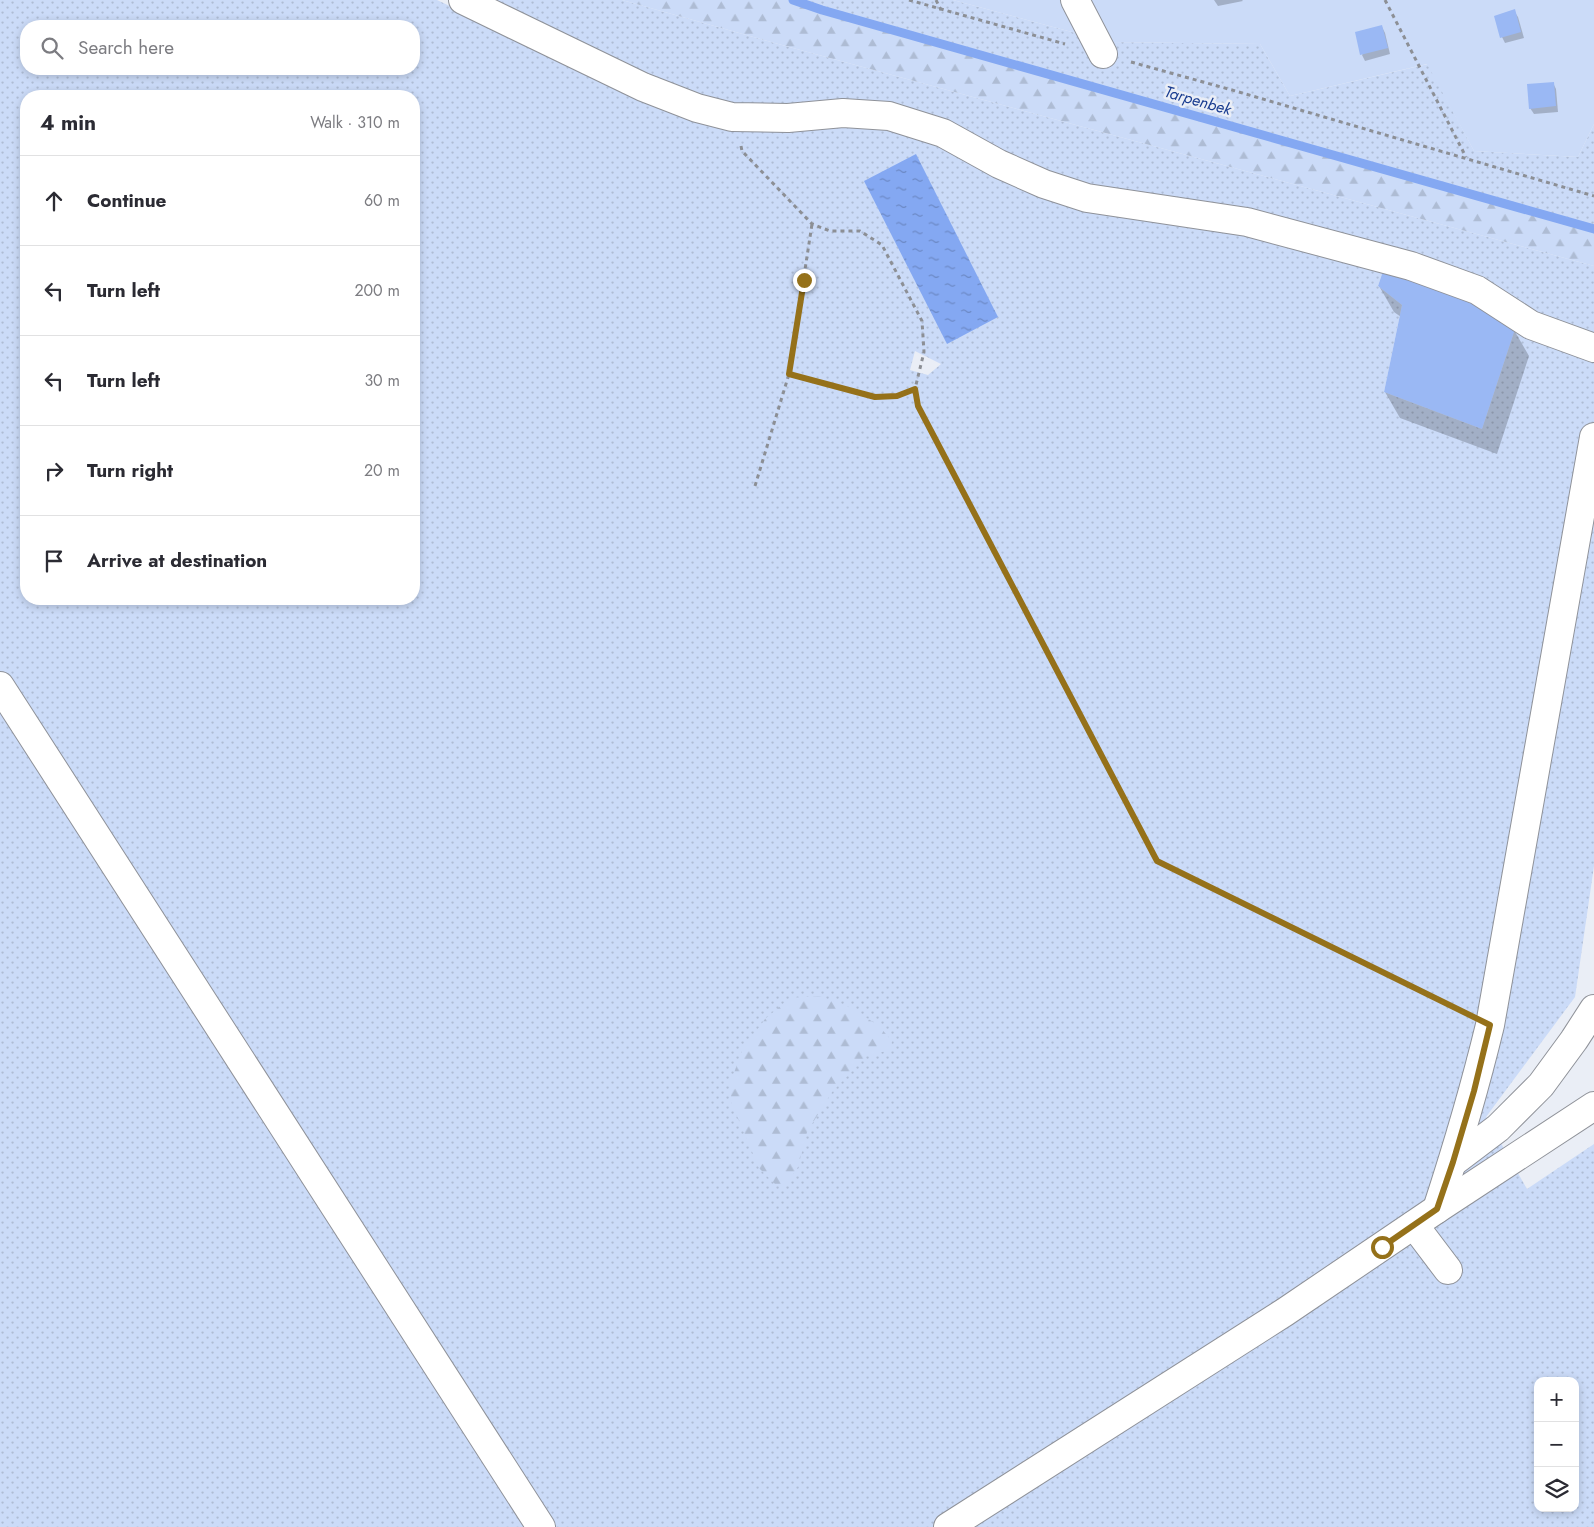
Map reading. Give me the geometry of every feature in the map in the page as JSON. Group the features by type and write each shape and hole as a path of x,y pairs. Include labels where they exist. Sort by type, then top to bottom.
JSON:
{"lane":[{"path":"464,0 643,87 697,108 732,117 788,118 843,113 889,116 943,133 1000,164 1044,184 1087,198 1248,222 1411,266 1477,290 1531,324 1594,348"},
{"path":"1075,0 1103,54"},
{"path":"1437,1209 1474,1091 1490,1025 1594,438"},
{"path":"0,686 541,1527"},
{"path":"1453,1162 1498,1128 1542,1086 1594,1009"},
{"path":"948,1527 1285,1312 1594,1106"},
{"path":"1414,1225 1448,1270"}],"path":[{"path":"909,0 1232,90 1594,196"},
{"path":"936,0 941,10"},
{"path":"1385,0 1466,158"},
{"path":"732,117 742,151 812,224 830,231 860,231 882,245 922,321 924,352 915,389 918,406 1157,861 1490,1025"},
{"path":"755,486 789,374 812,224"},
{"path":"789,374 875,397 897,396 915,389"}],"green space":[{"path":"0,0 437,0 636,94 691,116 742,127 788,127 841,120 888,124 939,139 994,171 1040,192 1087,208 1246,226 1385,265 1378,286 1402,305 1384,392 1482,429 1515,329 1569,348 1587,332 1535,319 1483,284 1414,259 1251,215 1091,191 1047,178 1005,158 945,124 890,108 842,104 787,110 732,108 700,101 647,80 484,0 622,0 1594,266 1594,866 1575,997 1486,1117 1527,1189 1594,1144 1594,1527 0,1527","holes":["915,351 941,364 928,375 910,370"]},
{"path":"622,0 793,0 822,10 1594,229 1594,266 771,42"},
{"path":"793,0 953,0 1109,42 1260,44 1290,96 1428,64 1474,151 1578,157 1594,124 1594,229 822,10"},
{"path":"953,0 1594,0 1594,124 1578,157 1474,151 1427,64 1290,96 1260,44 1109,42"},
{"path":"819,996 847,1006 878,1025 892,1041 890,1050 866,1056 832,1092 807,1132 798,1167 787,1183 777,1186 759,1168 731,1102 731,1081 742,1051 765,1019 790,998"}],"water":[{"path":"916,154 998,317 947,344 864,181"}],"building":[{"path":"1515,9 1521,32 1500,38 1494,16"},
{"path":"1382,25 1388,48 1360,55 1355,32"},
{"path":"1554,82 1556,106 1529,109 1527,84"},
{"path":"1385,265 1469,294 1515,329 1482,429 1384,392 1402,305 1378,286"}],"waterway":[{"name":"Tarpenbek","path":"793,0 822,10 1594,229"}],"route":[{"path":"804,280 789,374 875,397 897,396 915,389 918,406 1157,861 1490,1025 1474,1091 1437,1209 1382,1247"}]}
